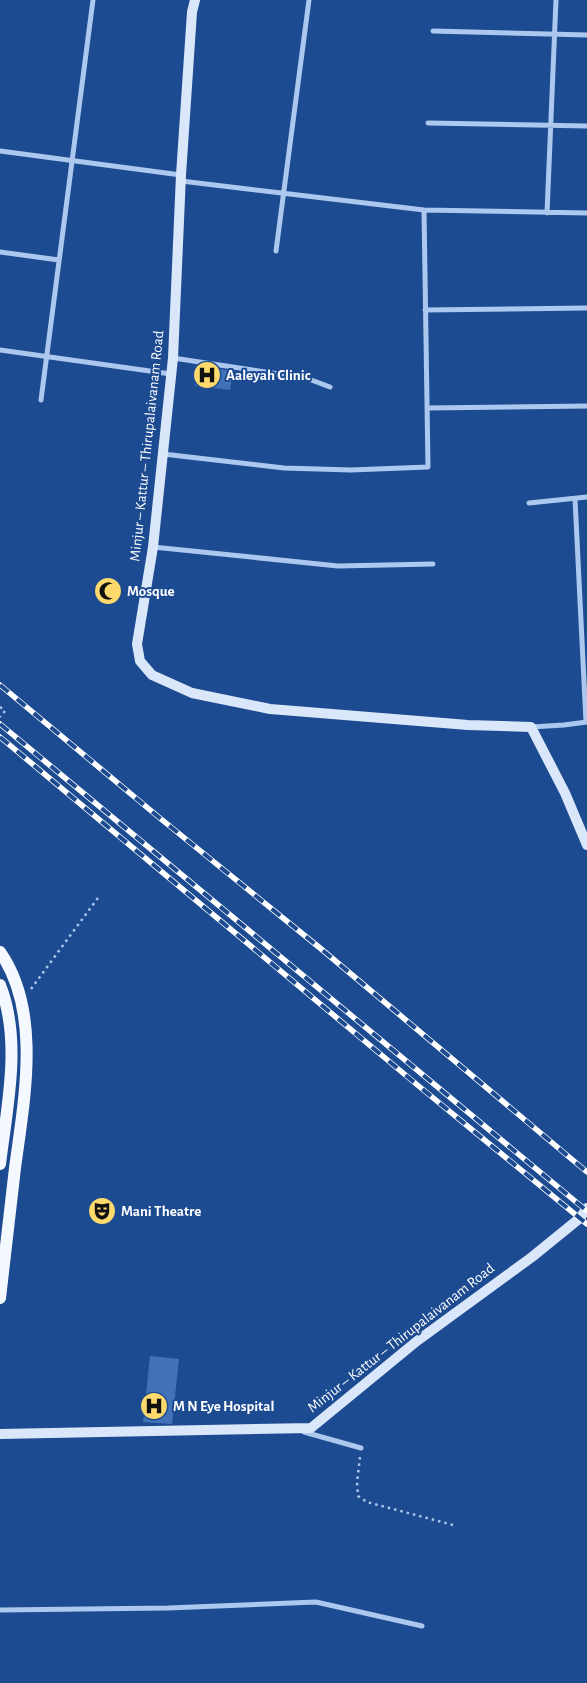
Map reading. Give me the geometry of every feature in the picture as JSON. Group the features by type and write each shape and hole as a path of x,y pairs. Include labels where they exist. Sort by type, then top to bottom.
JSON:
{"main road":[{"name":"Minjur – Kattur – Thirupalaivanam Road","path":"195,0 192,12 181,178 172,374 153,547 137,644 140,661 152,676 192,693 270,710 468,725 531,727"},
{"path":"531,727 565,793 587,845"},
{"path":"0,952 10,967 22,1002 27,1046 22,1118 3,1249 0,1298"},
{"path":"0,985 7,1002 12,1049 0,1164"},
{"name":"Minjur – Kattur – Thirupalaivanam Road","path":"0,1434 311,1428 417,1341 532,1257 580,1218 587,1208"}],"street":[{"path":"41,400 93,0"},
{"path":"276,251 308,0"},
{"path":"547,213 556,0"},
{"path":"433,30 587,35"},
{"path":"428,123 587,126"},
{"path":"0,151 283,193 424,210 587,213"},
{"path":"163,454 284,468 351,470 428,467 424,210"},
{"path":"0,252 59,260"},
{"path":"425,310 587,308"},
{"path":"0,350 172,374"},
{"path":"173,358 306,378 330,387"},
{"path":"427,408 587,406"},
{"path":"529,503 587,497"},
{"path":"531,727 586,722 575,499"},
{"path":"153,547 338,566 433,564"},
{"path":"292,1428 361,1448"},
{"path":"0,1610 168,1608 316,1602 422,1626"}],"path":[{"path":"0,707 5,711 0,717"},
{"path":"22,1002 100,895"},
{"path":"361,1448 357,1482 358,1496 366,1502 453,1525"}],"building":[{"path":"198,366 233,371 230,390 195,386"},
{"path":"150,1356 179,1359 172,1424 143,1422"}],"railway":[{"path":"0,685 320,948 587,1172"},
{"path":"0,724 587,1211"},
{"path":"0,737 587,1224"}],"place":[{"name":"Aaleyah Clinic","path":"207,375"},
{"name":"Mosque","path":"108,591"},
{"name":"Mani Theatre","path":"102,1211"},
{"name":"M N Eye Hospital","path":"154,1406"}]}
